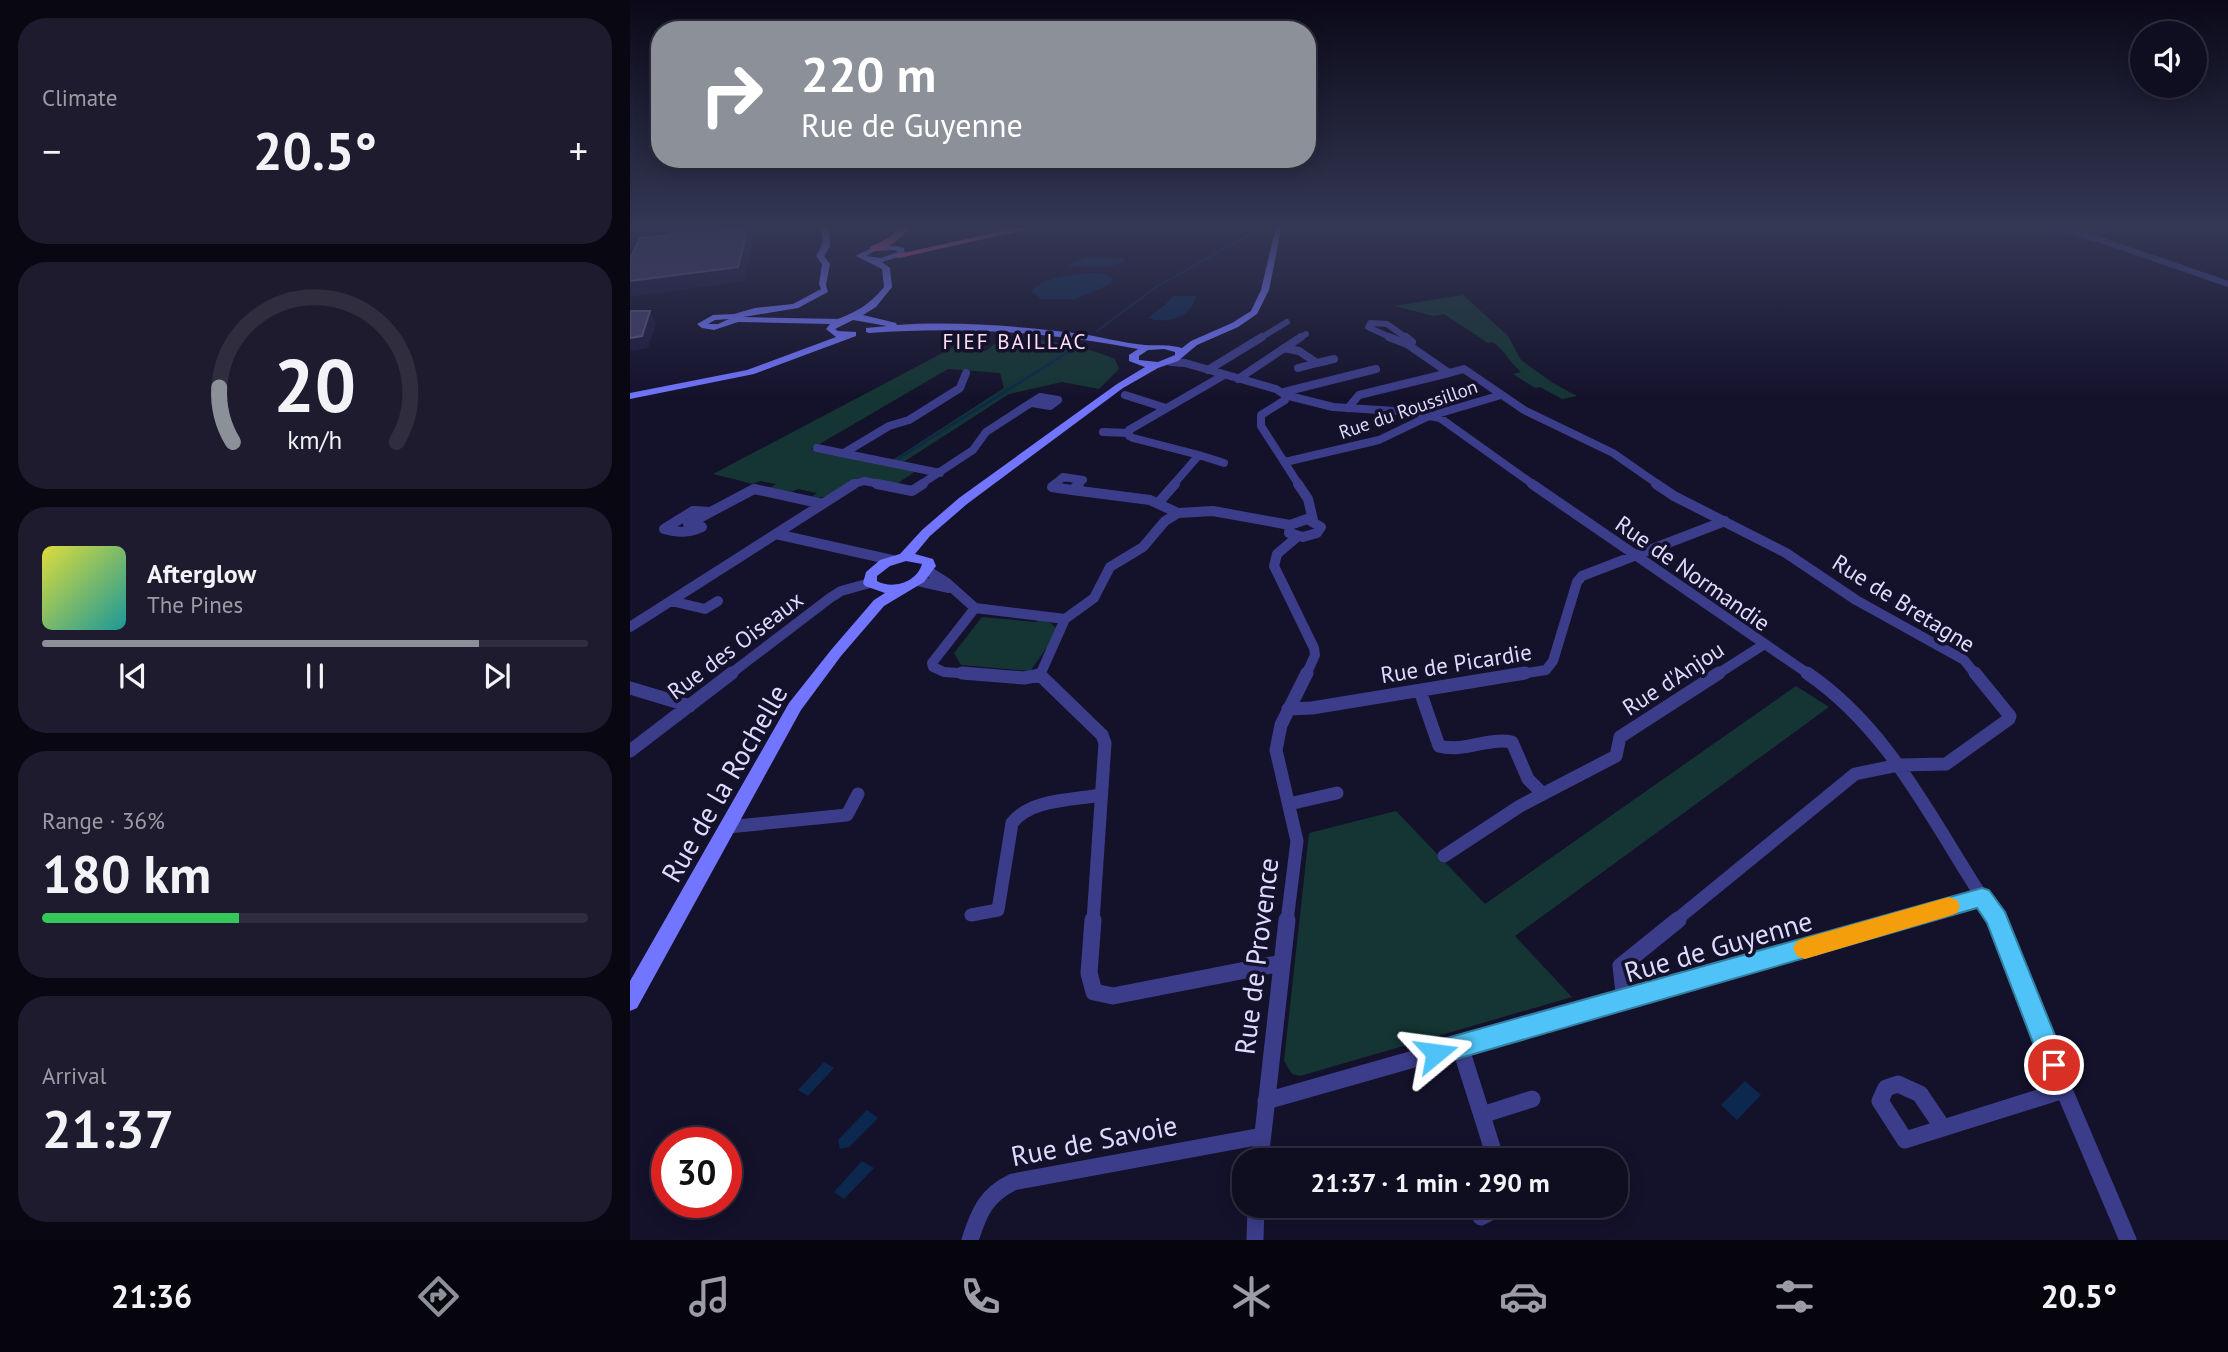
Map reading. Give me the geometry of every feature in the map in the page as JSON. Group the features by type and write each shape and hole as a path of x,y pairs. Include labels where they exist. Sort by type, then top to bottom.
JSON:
{"main road":[{"path":"726,325 752,310 800,304 825,290 824,284"},
{"path":"818,345 830,330 873,305 888,284"},
{"path":"1140,355 1218,329 1241,317 1253,304 1264,284"},
{"path":"630,396 732,377 769,367 818,345 853,334 905,327 1054,332 1106,342 1140,355 1156,365 1179,359 1194,343 1236,325 1255,312 1262,300 1265,284"},
{"path":"869,330 876,319 873,305"},
{"path":"853,334 830,330 726,325 707,327 701,324 713,318 876,319 905,327"},
{"path":"1170,346 1179,359"},
{"name":"Rue de la Rochelle","path":"1122,390 1136,369 1140,355"},
{"name":"Rue de la Rochelle","path":"876,591 874,571 898,559 963,501 1156,365"},
{"name":"Rue de la Rochelle","path":"630,1001 795,707 836,653 876,591 919,574 927,548 963,501"},
{"path":"898,559 919,574"}],"street":[{"path":"1208,370 1287,322"},
{"path":"1407,344 1412,342 1387,324 1370,323 1368,327 1379,334 1407,344 1450,373"},
{"path":"1238,379 1306,334"},
{"path":"1284,348 1299,351 1317,363"},
{"path":"1179,359 1284,396"},
{"path":"1298,368 1334,359"},
{"path":"1313,520 1308,499 1261,426 1261,415 1284,396 1376,369"},
{"name":"Rue de Bretagne","path":"1450,373 1465,369 1524,410 1613,453 1674,496 1786,553 1856,600 1964,660 2010,716 1946,764 1899,765 1856,774 1621,966 1625,1001"},
{"path":"844,453 890,426 909,420 960,388 965,373"},
{"path":"1348,408 1359,395 1450,373"},
{"path":"1128,433 1224,375"},
{"path":"1122,390 1166,408"},
{"name":"Rue du Roussillon","path":"1285,463 1379,440 1431,415 1501,395"},
{"name":"Rue de Normandie","path":"1284,396 1348,408 1440,418 1632,555 1846,701 1899,765 1982,897"},
{"path":"630,627 858,482 912,491 973,450 986,432 1032,403"},
{"path":"1103,432 1128,433 1133,439 1224,463"},
{"path":"817,448 940,473"},
{"path":"1160,501 1199,455"},
{"path":"710,512 693,511 664,529 682,534 698,530 702,527 688,524 754,489 823,504"},
{"path":"1072,490 1160,501 1178,513"},
{"path":"919,574 954,589 975,608 1065,619 1089,605 1106,583 1110,567 1117,560 1143,547 1165,521 1178,513 1213,511 1309,537 1320,530 1319,524 1313,520 1299,520 1294,531"},
{"name":"Rue de Picardie","path":"1288,709 1311,708 1545,670 1553,660 1577,582 1582,576 1725,521"},
{"name":"Rue de Provence","path":"1261,1148 1297,855 1297,841 1276,750 1276,739 1315,655 1274,566 1277,554 1294,531"},
{"path":"776,534 898,559"},
{"name":"Rue des Oiseaux","path":"630,751 830,598 841,591 876,591"},
{"path":"671,601 705,610 718,601"},
{"path":"975,608 932,663 933,667 944,672 1024,678 1040,676"},
{"path":"1040,676 1041,666 1059,641 1065,619"},
{"name":"Rue d'Anjou","path":"1444,856 1543,794 1616,756 1620,737 1763,645"},
{"path":"1040,676 1102,735 1105,743 1089,973 1094,992 1113,996 1282,963"},
{"path":"630,688 690,706"},
{"path":"1420,691 1439,746 1453,748 1500,740 1511,742 1528,779 1543,794"},
{"path":"1289,804 1337,793"},
{"path":"727,827 847,816 858,794"},
{"path":"971,915 998,910 1013,823 1019,814 1030,808 1101,795"},
{"path":"1982,897 1997,919 2064,1090 2128,1240"},
{"name":"Rue de Guyenne","path":"1266,1101 1625,1001 1982,897"},
{"path":"1460,1046 1492,1148"},
{"path":"1943,1128 2064,1090"},
{"path":"1482,1115 1532,1099"},
{"name":"Rue de Savoie","path":"970,1240 981,1206 993,1190 1013,1182 1262,1136"},
{"path":"1255,1240 1256,1218"}],"green space":[{"path":"1463,295 1508,336 1521,360 1577,396 1562,399 1540,387 1535,388 1513,374 1521,372 1493,342 1488,343 1444,314 1434,316 1394,306"},
{"path":"1002,338 1031,339 1087,349 1115,359 1119,369 1099,389 1062,382 1009,394 902,463 891,461 1004,388 1000,373 948,369 811,449 916,471 895,485 860,478 837,492 818,498 811,497 817,493 798,489 791,492 770,488 776,484 760,481 753,484 713,474 954,347 986,351"},
{"path":"982,617 1036,622 1039,619 1056,628 1054,638 1030,671 961,665 954,653"},
{"path":"1796,686 1829,707 1515,936 1572,997 1300,1076 1292,1074 1284,1061 1309,833 1396,811 1485,904"}],"water":[{"path":"1110,284 1076,299 1041,299 1032,291 1037,286"},
{"path":"1173,296 1196,296 1190,309 1178,318 1148,318 1166,304"},
{"path":"824,1062 834,1068 808,1096 798,1090"},
{"path":"1745,1081 1761,1095 1737,1120 1721,1105"},
{"path":"867,1110 878,1118 849,1147 840,1149 838,1140"},
{"path":"862,1161 874,1168 844,1199 834,1192"}],"building":[{"path":"630,311 650,311 642,336 630,338"}],"waterway":[{"path":"1097,331 1162,284"},
{"path":"899,458 1070,351"}],"slow traffic":[{"path":"1805,948 1949,906"}],"district":[{"name":"FIEF BAILLAC","path":"1015,341"}],"route":[{"path":"1436,1053 1982,897 1997,919 2054,1065"}]}
